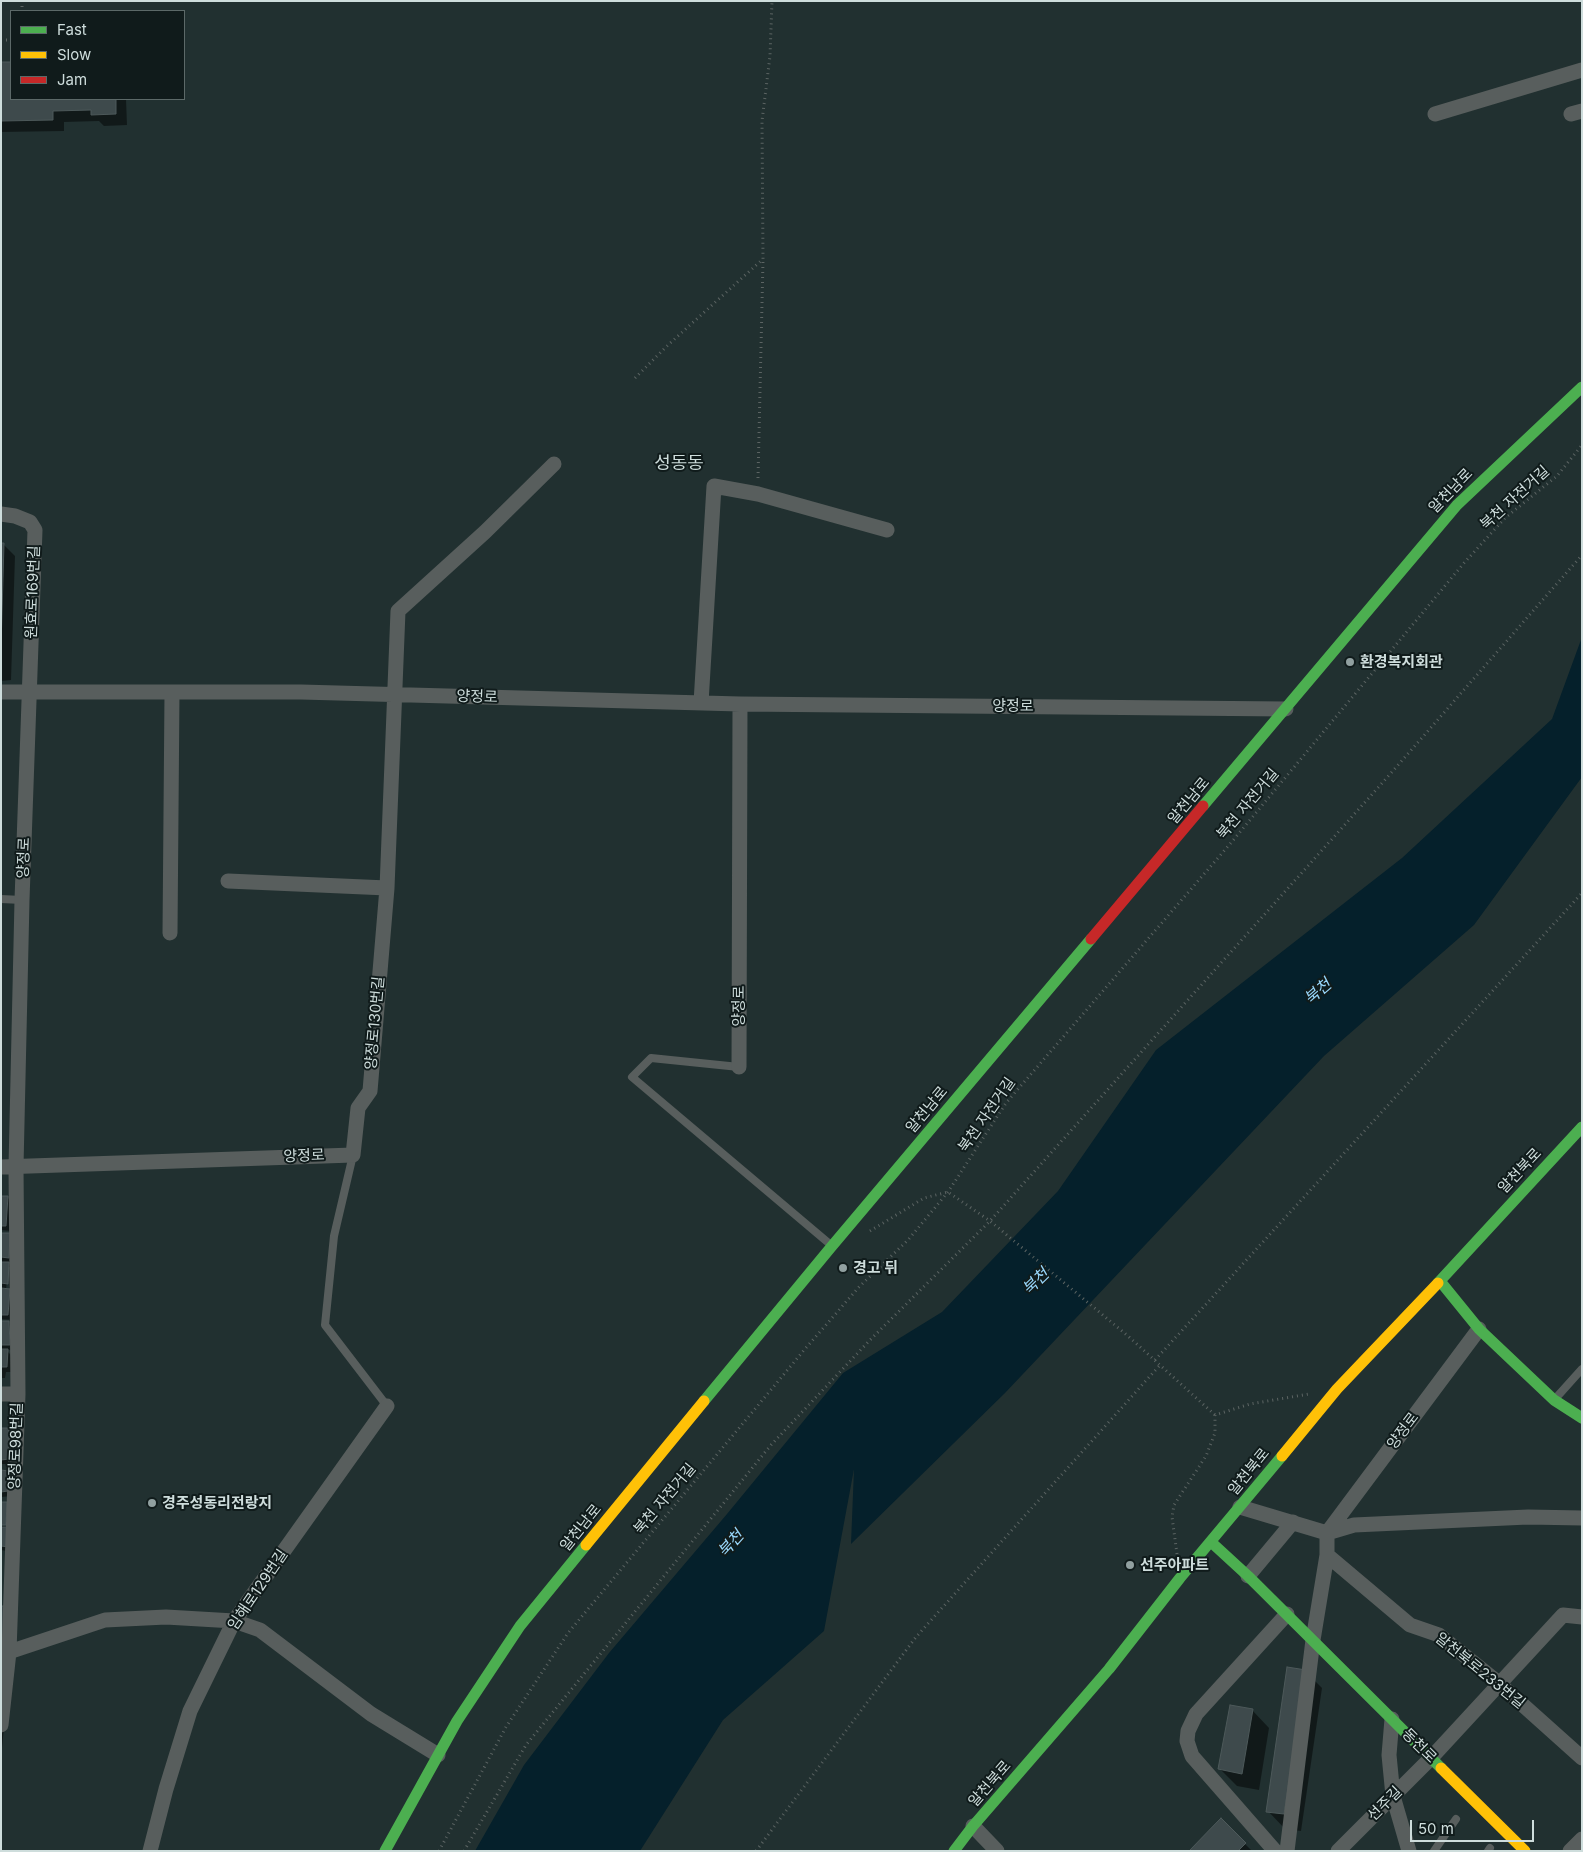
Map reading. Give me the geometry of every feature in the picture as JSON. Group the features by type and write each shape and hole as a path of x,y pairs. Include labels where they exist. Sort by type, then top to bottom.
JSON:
{"street":[{"path":"1435,114 1582,70"},
{"name":"알천남로","path":"385,1851 457,1721 520,1626 832,1246 1457,504 1582,387"},
{"path":"394,693 398,611 485,532 554,464"},
{"path":"701,703 714,486 758,494 887,530"},
{"name":"원효로169번길","path":"1,514 15,516 30,522 35,530 30,692"},
{"path":"1,692 30,692"},
{"name":"양정로","path":"353,1155 8,1167 22,900 30,692 394,693 483,698 740,704 1286,708"},
{"path":"170,933 172,692"},
{"name":"양정로130번길","path":"353,1155 358,1108 370,1091 386,888 394,693"},
{"name":"양정로","path":"739,1067 740,704"},
{"path":"228,881 386,888"},
{"name":"알천북로","path":"954,1851 1109,1669 1180,1578 1337,1389 1582,1127"},
{"name":"양정로98번길","path":"1,1725 9,1652 6,1604 18,1394 8,1167"},
{"path":"1440,1281 1479,1329 1554,1400 1582,1418"},
{"name":"양정로","path":"1327,1533 1479,1329"},
{"path":"1,1394 18,1394"},
{"name":"임해로129번길","path":"150,1851 166,1789 190,1712 234,1621 387,1406"},
{"path":"1240,1507 1327,1533 1354,1525 1528,1517 1582,1518"},
{"path":"1248,1576 1293,1522"},
{"path":"1287,1851 1313,1640 1327,1555 1327,1533"},
{"name":"동천로","path":"1211,1542 1287,1614 1525,1851"},
{"name":"알천북로233번길","path":"1327,1555 1410,1625 1439,1635 1500,1685 1582,1758"},
{"path":"1275,1851 1192,1756 1187,1741 1188,1731 1196,1714 1287,1614"},
{"name":"선주길","path":"1338,1851 1431,1758 1563,1615 1582,1617"},
{"path":"9,1652 105,1620 166,1617 234,1621 260,1630 371,1714 438,1754"},
{"path":"1392,1719 1389,1755 1393,1796 1409,1851"},
{"path":"974,1826 997,1851"},
{"path":"1570,1851 1582,1839"}],"lane":[{"path":"1,899 22,900"},
{"path":"739,1067 651,1058 632,1077 832,1246"},
{"path":"353,1155 334,1236 325,1325 387,1406"},
{"path":"1554,1400 1582,1369"},
{"path":"1434,1851 1456,1819"}],"path":[{"path":"758,494 764,251 762,121 770,56 772,1"},
{"path":"635,378 661,351 763,259"},
{"name":"북천 자전거길","path":"439,1851 506,1727 568,1633 805,1348 859,1287 908,1240 948,1192 1006,1103 1230,844 1464,564 1505,518 1557,476 1582,445"},
{"path":"464,1851 526,1745 772,1445 870,1340 990,1221 1392,772 1582,555"},
{"path":"1155,1360 1582,893"},
{"path":"867,1232 876,1229 924,1198 948,1192 999,1228 1146,1352 1215,1415 1215,1433 1206,1456 1174,1505 1172,1517 1180,1578"},
{"path":"756,1851 916,1637 1160,1365"},
{"path":"1215,1415 1250,1404 1337,1389"}],"water":[{"name":"북천","path":"1582,637 1582,777 1474,925 1324,1056 1005,1393 851,1544 854,1469 824,1631 723,1720 640,1851 475,1851 524,1765 609,1653 843,1373 942,1312 1058,1191 1156,1050 1402,858 1552,719"}],"building":[{"path":"1,62 10,62 10,100 116,100 116,114 91,115 91,110 53,111 53,120 1,121"},
{"path":"1,543 4,543 1,646"},
{"path":"1,1196 8,1196 6,1226 1,1226"},
{"path":"1,1233 10,1233 9,1258 1,1257"},
{"path":"1,1262 9,1262 8,1284 1,1283"},
{"path":"1,1288 10,1289 8,1315 1,1315"},
{"path":"1,1321 9,1321 10,1345 1,1345"},
{"path":"1,1349 8,1349 7,1367 1,1367"},
{"path":"1,1428 9,1428 9,1459 1,1460"},
{"path":"1,1470 8,1471 8,1491 1,1492"},
{"path":"1,1502 7,1502 6,1525 1,1525"},
{"path":"1,1527 12,1527 9,1547 1,1546"},
{"path":"1,1606 7,1606 1,1666"},
{"path":"1287,1667 1306,1670 1284,1814 1266,1812"},
{"path":"1230,1705 1253,1709 1242,1774 1218,1769"},
{"path":"1221,1818 1246,1843 1238,1851 1189,1851"}],"traffic: fast":[{"path":"1203,806 1457,505 1582,387"},
{"path":"704,1401 1091,939"},
{"path":"1438,1283 1582,1127"},
{"path":"1440,1281 1479,1329 1554,1400 1582,1418"},
{"path":"954,1851 973,1826 1109,1669 1180,1578 1282,1456"},
{"path":"1211,1542 1248,1576 1441,1768"},
{"path":"385,1851 457,1721 520,1626 586,1545"}],"traffic: slow":[{"path":"1282,1456 1337,1389 1438,1283"},
{"path":"586,1545 704,1401"},
{"path":"1441,1768 1525,1851"}],"traffic: jam":[{"path":"1091,939 1203,806"}],"place":[{"name":"환경복지회관","path":"1350,662"},
{"name":"경고 뒤","path":"843,1268"},
{"name":"경주성동리전랑지","path":"152,1503"},
{"name":"선주아파트","path":"1130,1565"}],"district":[{"name":"성동동","path":"679,464"}]}
